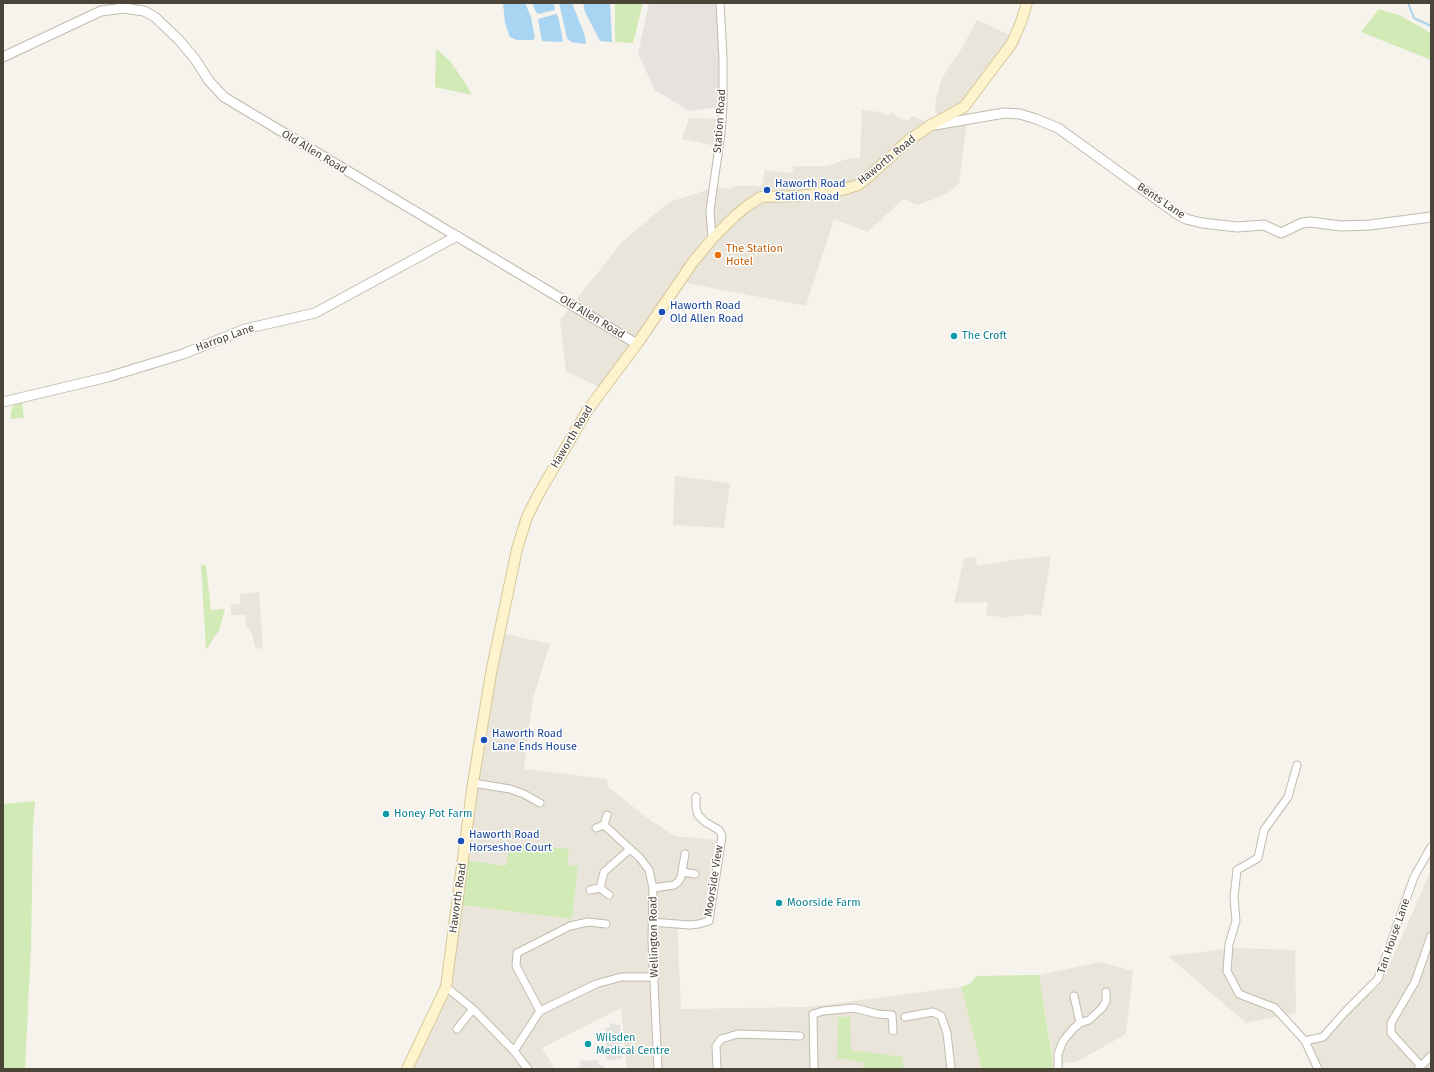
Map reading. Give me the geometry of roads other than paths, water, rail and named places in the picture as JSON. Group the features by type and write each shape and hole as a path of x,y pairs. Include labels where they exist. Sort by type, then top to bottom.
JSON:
{"main road":[{"name":"Haworth Road","path":"407,1069 446,987 473,783 499,631 517,549 527,517 538,495 587,411 637,344 690,267 712,239 747,206 761,198 800,196 842,190 858,185 874,173 909,140 931,125 964,107 1012,44 1027,3"}],"street":[{"name":"Station Road","path":"712,239 710,210 721,133 723,107 723,58 720,3"},
{"name":"Old Allen Road","path":"3,57 101,11 124,8 144,10 155,17 179,40 195,59 209,81 224,97 637,344"},
{"name":"Bents Lane","path":"931,125 1004,113 1020,114 1036,119 1058,128 1069,135 1177,214 1202,223 1237,227 1264,225 1281,233 1302,222 1341,226 1370,225 1431,217"},
{"name":"Harrop Lane","path":"3,402 108,377 183,354 245,329 315,313 457,236"},
{"path":"1297,765 1288,797 1264,830 1258,858 1237,870 1234,897 1236,921 1234,932 1229,944 1227,971 1239,994 1275,1008 1304,1041 1318,1069"},
{"path":"473,783 510,789 524,794 540,803"},
{"name":"Moorside View","path":"652,922 689,925 709,921 722,836 719,830 704,822 700,818 696,808 696,797"},
{"path":"596,828 604,825 608,815"},
{"name":"Wellington Road","path":"604,825 640,858 649,870 653,888 652,922 658,1069"},
{"name":"Tan House Lane","path":"1304,1041 1323,1037 1345,1012 1378,979 1414,877 1431,847"},
{"path":"600,888 604,872 630,849"},
{"path":"653,888 676,884 680,880 685,854"},
{"path":"682,872 695,874"},
{"path":"590,890 600,888 609,895"},
{"path":"540,1011 516,966 517,953 570,926 588,922 606,924"},
{"path":"1431,936 1415,982 1391,1023 1391,1033 1419,1067 1431,1056"},
{"path":"514,1051 540,1011 596,984 621,977 655,977"},
{"path":"446,987 472,1009 514,1051 528,1069"},
{"path":"1058,1069 1058,1054 1063,1041 1067,1035 1080,1023 1089,1020 1102,1008 1106,1001 1106,992"},
{"path":"1074,996 1080,1023"},
{"path":"814,1069 813,1014 823,1011 854,1008 878,1014 892,1015 893,1032"},
{"path":"457,1029 472,1009"},
{"path":"905,1017 933,1012 941,1016 947,1033 951,1069"},
{"path":"717,1069 716,1046 721,1039 738,1034 800,1036"}],"water":[{"path":"503,3 525,3 531,17 535,38 533,40 517,40 510,37 505,23"},
{"path":"532,3 554,3 555,10 538,14"},
{"path":"559,3 572,3 584,33 585,44 571,42 567,38"},
{"path":"583,3 610,3 612,42 600,41 585,12"},
{"path":"556,14 558,16 563,41 542,41 538,19"}],"waterway":[{"path":"1408,3 1414,18 1431,26"}],"place":[{"name":"Haworth Road Station Road","path":"767,190"},
{"name":"The Station Hotel","path":"718,255"},
{"name":"Haworth Road Old Allen Road","path":"662,312"},
{"name":"The Croft","path":"954,336"},
{"name":"Haworth Road Lane Ends House","path":"484,740"},
{"name":"Honey Pot Farm","path":"386,814"},
{"name":"Haworth Road Horseshoe Court","path":"461,841"},
{"name":"Moorside Farm","path":"779,903"},
{"name":"Wilsden Medical Centre","path":"588,1044"}]}
